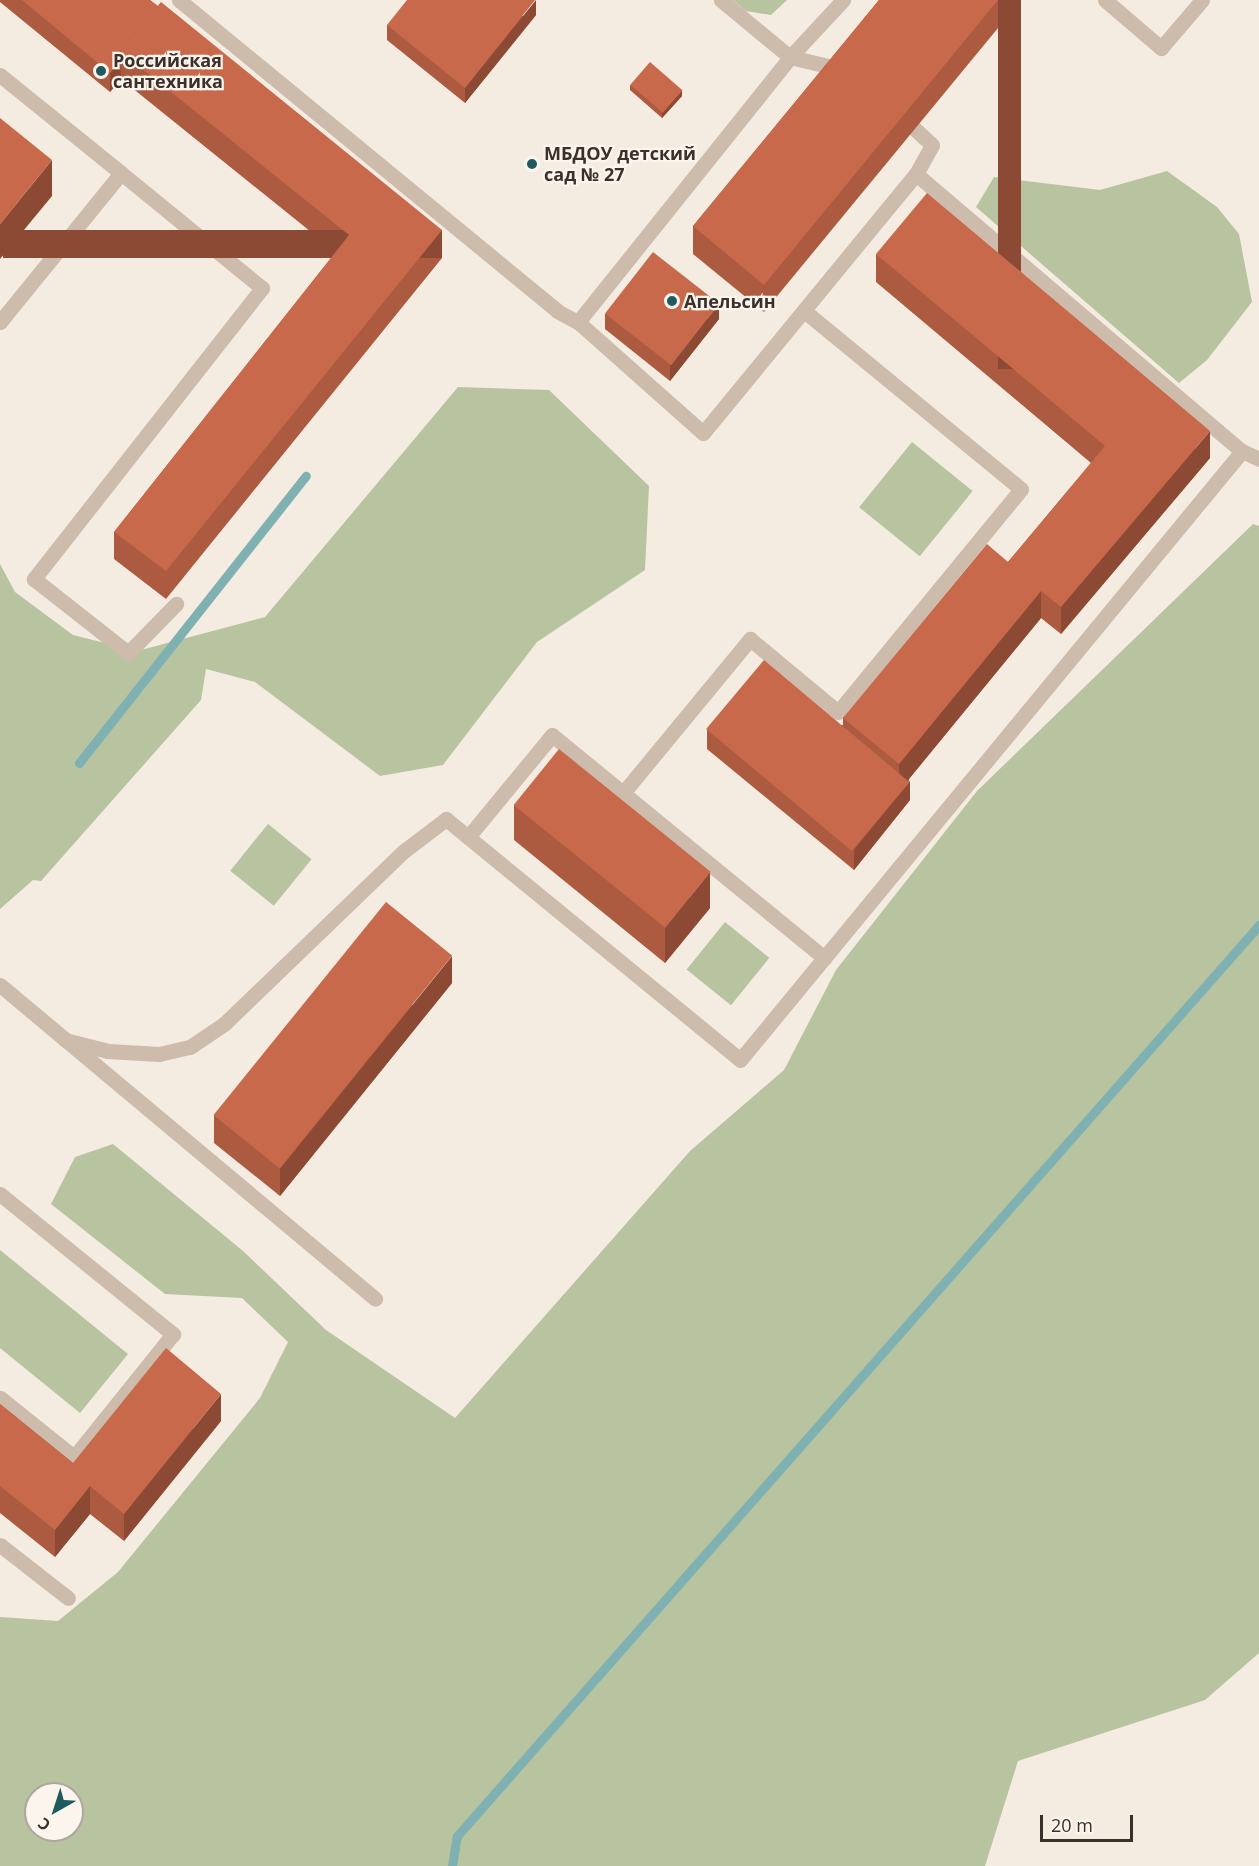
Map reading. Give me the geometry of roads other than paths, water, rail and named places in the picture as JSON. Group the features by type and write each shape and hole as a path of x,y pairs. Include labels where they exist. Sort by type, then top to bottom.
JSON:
{"street":[{"path":"179,0 557,310 578,322 703,433 916,174 932,145 915,129"},
{"path":"721,0 789,57 845,70"},
{"path":"578,322 789,57 843,0"},
{"path":"1105,0 1161,48 1202,0"},
{"path":"0,75 262,288 34,579 128,653 176,604"},
{"path":"0,322 121,173"},
{"path":"916,174 1242,451 1259,459"},
{"path":"623,793 750,639 838,712 1022,489 804,311"},
{"path":"64,1040 108,1052 159,1054 190,1047 224,1024 404,851 446,819 740,1060 1242,451"},
{"path":"468,837 552,735 824,958"},
{"path":"0,985 375,1299"},
{"path":"0,1194 173,1334 74,1457 2,1404"},
{"path":"0,1545 68,1598"}],"waterway":[{"path":"79,763 306,476"},
{"path":"452,1866 457,1836 1259,925"}],"place":[{"name":"Российская сантехника","path":"101,71"},
{"name":"МБДОУ детский сад № 27","path":"532,164"},
{"name":"Апельсин","path":"672,301"}]}
